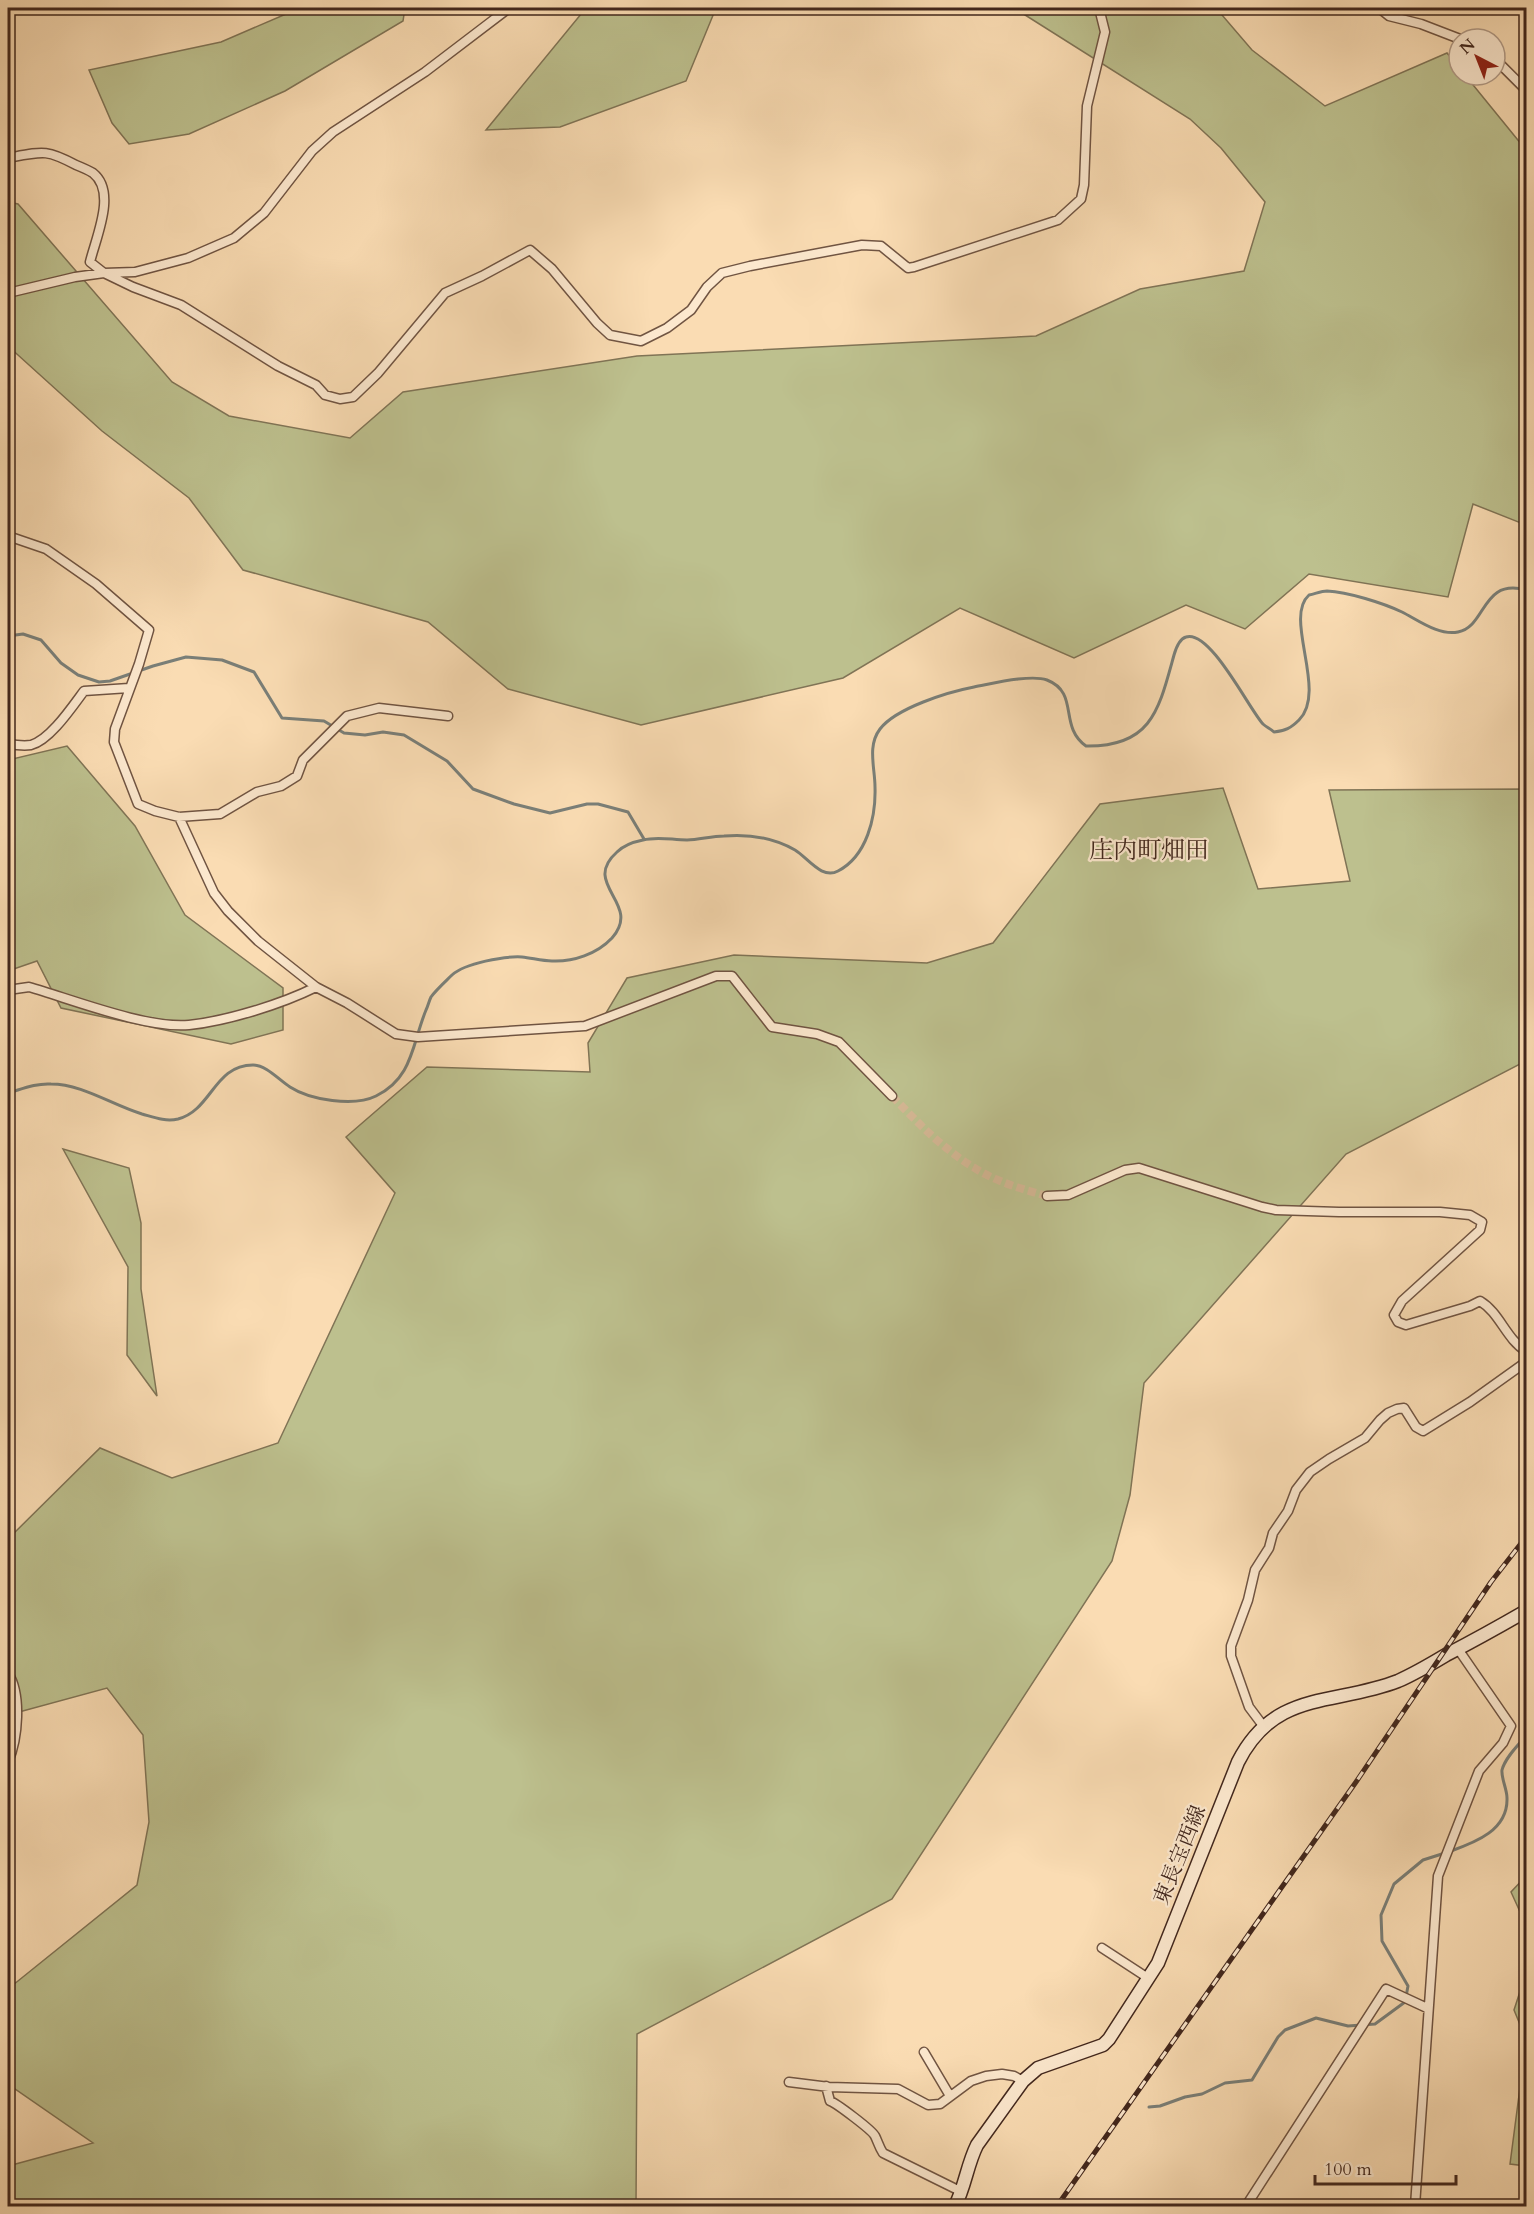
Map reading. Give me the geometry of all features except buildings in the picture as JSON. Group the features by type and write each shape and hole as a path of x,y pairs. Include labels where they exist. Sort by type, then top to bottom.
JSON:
{"main road":[{"name":"東長宝西線","path":"955,2206 962,2192 977,2145 1023,2081 1038,2068 1103,2045 1158,1963 1248,1742 1264,1727 1302,1703 1376,1688 1400,1680 1527,1611"}],"street":[{"path":"8,293 75,277 135,272 188,258 234,238 264,213 312,152 333,132 425,72 508,8"},
{"path":"8,150 13,157 53,152 93,174 103,186 105,207 90,262 104,273 181,305 278,366 316,385 325,395 340,399 353,397 378,373 446,293 530,250 552,269 597,323 610,335 641,341 667,328 691,310 707,287 722,273 862,245 881,246 908,268 1058,220 1081,199 1084,185 1087,106 1105,32 1099,8"},
{"path":"1379,8 1389,16 1421,24 1447,34"},
{"path":"1507,71 1527,90"},
{"path":"8,536 46,549 96,584 149,630 115,729 114,742 138,804 155,812 179,817 220,814 257,792 281,786 297,776 303,760 347,716 379,708 448,716"},
{"path":"8,744 30,745 39,741 61,721 84,692 129,688"},
{"path":"179,817 214,893 228,911 258,941 316,987 347,1003 396,1034 418,1037 585,1026 716,976 732,976 772,1027 817,1034 840,1042 892,1096"},
{"path":"8,990 29,987 156,1023 188,1025 293,999 316,987"},
{"path":"1047,1196 1068,1195 1125,1170 1139,1168 1276,1210 1440,1212 1470,1215 1482,1222 1480,1230 1402,1301 1394,1315 1398,1322 1406,1325 1480,1301 1490,1307 1513,1341 1527,1351"},
{"path":"1264,1727 1251,1711 1242,1693 1231,1656 1231,1646 1248,1600 1255,1570 1269,1548 1273,1533 1288,1511 1296,1490 1311,1472 1365,1438 1380,1420 1397,1408 1404,1408 1416,1427 1423,1431 1470,1402 1527,1362"},
{"path":"1415,2206 1438,1875 1479,1771 1503,1743 1512,1726 1458,1649"},
{"path":"8,1672 17,1712 13,1751 8,1762"},
{"path":"1102,1948 1148,1978"},
{"path":"1246,2206 1386,1989 1428,2008"},
{"path":"924,2052 950,2097"},
{"path":"789,2082 898,2089 928,2105 940,2104 971,2081 986,2076 1002,2074 1014,2076 1023,2081"},
{"path":"826,2086 830,2101 836,2103 869,2129 875,2135 883,2153 962,2192"}],"green space":[{"path":"307,8 405,8 403,21 285,91 189,134 129,144 112,123 89,70 221,42 286,14"},
{"path":"586,8 716,8 686,81 560,127 486,130"},
{"path":"1014,8 1216,8 1252,50 1325,106 1447,53 1447,87 1475,87 1526,150 1526,525 1473,504 1448,597 1309,574 1245,629 1186,605 1074,658 960,608 843,678 641,725 508,689 428,622 243,570 189,498 102,431 8,346 8,202 18,204 172,382 229,416 350,438 403,392 637,356 1036,336 1140,289 1244,271 1265,202 1221,148 1190,119"},
{"path":"67,746 135,826 185,915 283,988 283,1030 231,1044 61,1008 37,961 8,971 8,760"},
{"path":"1223,788 1258,889 1350,881 1329,790 1526,789 1526,1061 1346,1154 1144,1383 1130,1495 1112,1561 892,1899 637,2034 636,2206 8,2206 8,2168 12,2165 93,2143 8,2084 8,1989 137,1885 149,1822 143,1735 107,1688 8,1715 8,1539 100,1448 172,1478 278,1443 395,1193 346,1137 427,1067 590,1072 588,1043 627,978 734,955 927,963 993,943 1100,804"},
{"path":"63,1149 129,1168 141,1223 141,1289 157,1396 127,1355 128,1267"},
{"path":"1526,1876 1526,1925 1511,1892"},
{"path":"1526,1973 1526,2039 1514,2010"},
{"path":"1524,2057 1526,2057 1526,2166 1510,2164"}],"waterway":[{"path":"8,1093 40,1084 63,1085 86,1091 142,1114 173,1120 199,1107 230,1072 240,1067 253,1065 263,1067 290,1087 309,1095 344,1101 367,1099 388,1089 397,1080 410,1059 431,997 458,971 485,961 506,958 568,960 592,953 606,944 620,926 621,914 607,884 605,874 607,864 617,852 632,843 654,838 687,840 719,836 751,836 787,846 826,873 838,871 848,864 863,846 874,811 873,750 876,736 888,721 910,708 963,689 1011,680 1040,678 1057,686 1063,693 1073,729 1086,746 1108,745 1125,740 1139,732 1149,721 1157,708 1177,647 1186,637 1196,638 1206,645 1228,672 1263,724 1274,732 1278,732 1296,723 1307,707 1308,674 1301,620 1302,606 1309,595 1327,591 1355,596 1402,612 1436,630 1451,633 1467,628 1475,621 1492,596 1500,591 1511,588 1526,590"},
{"path":"8,636 23,634 41,640 61,663 78,675 99,682 110,681 186,657 222,660 254,672 282,718 324,721 344,733 365,735 383,732 404,735 447,761 473,789 514,804 550,813 587,804 598,804 628,812 644,839"},
{"path":"1451,1851 1480,1839 1502,1819 1507,1798 1502,1770 1509,1756 1526,1736"},
{"path":"1149,2107 1202,2094 1225,2083 1252,2080 1278,2037 1285,2030 1316,2018 1348,2026 1375,2024 1405,2002 1408,1986 1382,1941 1381,1915 1394,1884 1423,1860 1445,1853"}],"tunnel":[{"path":"892,1096 920,1125 962,1160 1000,1181 1047,1196"}],"railway":[{"path":"1057,2206 1356,1782 1491,1582 1526,1537"}],"district":[{"name":"庄内町畑田","path":"1149,850"}]}
